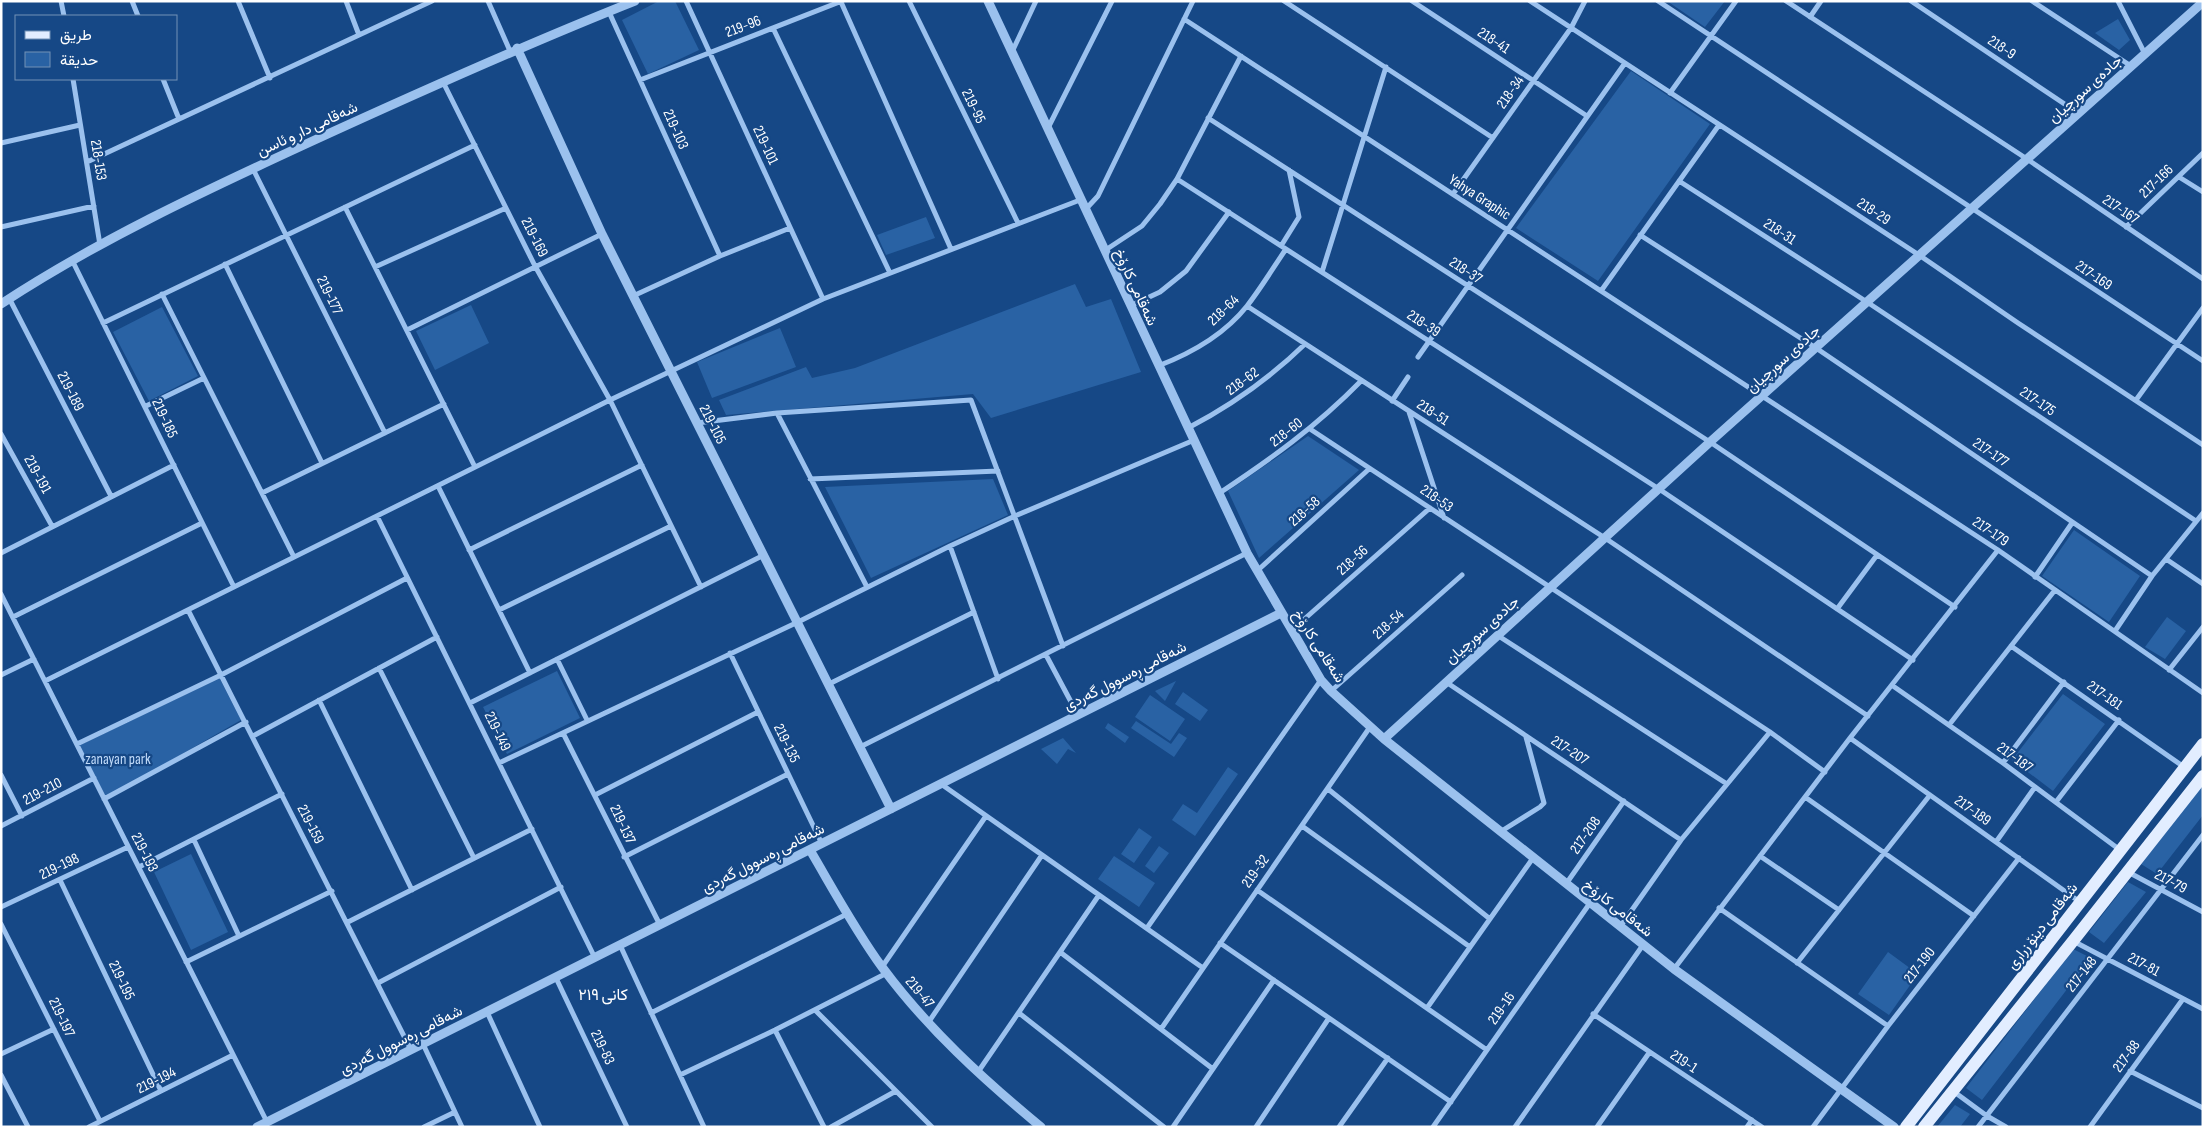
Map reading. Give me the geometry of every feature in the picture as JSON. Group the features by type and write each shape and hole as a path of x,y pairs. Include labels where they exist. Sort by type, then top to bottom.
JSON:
{"main road":[{"name":"شەقامی دینۆ زراری","path":"1906,1127 2203,744"},
{"path":"1924,1127 2203,776"}],"street":[{"path":"61,1 64,15"},
{"path":"132,1 138,15"},
{"path":"238,1 270,78"},
{"path":"346,1 359,35"},
{"path":"88,162 432,1"},
{"path":"488,1 514,50"},
{"name":"شەقامی دار و ئاسن","path":"5,301 100,245 253,169 443,81 635,1"},
{"name":"219-101","path":"686,1 823,299"},
{"path":"841,1 951,249"},
{"name":"219-96","path":"640,80 841,1"},
{"name":"219-95","path":"908,1 1018,223"},
{"name":"شەقامی کارۆخ","path":"988,1 1192,441 1256,572 1321,680 1331,692 1370,728 1643,945 1894,1127"},
{"path":"1012,53 1036,1"},
{"path":"1047,129 1112,1"},
{"path":"1085,210 1098,196 1193,1"},
{"path":"1284,1 1493,138"},
{"name":"218-41","path":"1412,1 1587,116"},
{"name":"218-29","path":"1530,1 1919,255 2203,445"},
{"name":"218-34","path":"1453,194 1570,28 1585,1"},
{"name":"217-169","path":"1658,1 1971,210 2000,226 2203,361"},
{"path":"1670,93 1736,1"},
{"name":"217-167","path":"1786,1 2027,159 2203,279"},
{"path":"1810,17 1821,1"},
{"name":"218-9","path":"1911,1 2078,113"},
{"path":"2032,1 2131,66"},
{"path":"2118,1 2145,54"},
{"name":"جادەی سورچیان","path":"1384,739 1710,442 2203,2"},
{"name":"219-103","path":"609,12 720,256"},
{"name":"Yahya Graphic","path":"1184,19 1762,396"},
{"path":"773,28 890,273"},
{"name":"219-105","path":"514,50 602,234 891,809"},
{"path":"1104,251 1142,226 1160,204 1176,178 1241,56"},
{"path":"1418,357 1626,63"},
{"path":"1322,272 1386,68"},
{"name":"218-153","path":"73,80 100,245"},
{"path":"163,80 179,120"},
{"name":"219-169","path":"443,81 535,266 610,400 701,587"},
{"name":"218-37","path":"1208,118 1710,442 1955,607"},
{"path":"1,143 80,125"},
{"path":"1601,290 1719,125"},
{"path":"103,323 474,144"},
{"name":"217-166","path":"2126,227 2203,153"},
{"name":"219-177","path":"253,169 384,433"},
{"name":"218-64","path":"1158,366 1178,358 1209,340 1232,322 1247,306 1299,217 1288,170"},
{"path":"2179,177 2203,192"},
{"name":"218-39","path":"1176,178 1659,489 1913,660"},
{"name":"218-31","path":"1679,181 1867,302"},
{"path":"45,681 610,400 823,299 1080,200"},
{"path":"1,227 94,206"},
{"path":"345,207 475,467"},
{"path":"375,267 506,208"},
{"path":"1130,306 1160,292 1178,279 1193,263 1229,212"},
{"path":"633,296 720,256 790,228"},
{"path":"407,330 602,234"},
{"name":"217-177","path":"1640,235 1816,348 2152,576"},
{"name":"219-185","path":"72,260 234,586"},
{"path":"225,264 322,463"},
{"path":"162,294 294,557"},
{"name":"219-189","path":"5,301 111,496"},
{"name":"217-175","path":"1867,302 2196,521"},
{"name":"218-51","path":"1247,306 1605,538 1868,716"},
{"path":"2136,400 2203,308"},
{"name":"218-62","path":"1187,429 1223,410 1252,390 1305,344"},
{"path":"1392,401 1408,377"},
{"path":"146,406 204,378"},
{"name":"218-60","path":"1218,494 1277,455 1310,429 1361,380"},
{"name":"217-179","path":"1762,396 1998,550 2203,694"},
{"path":"697,423 777,413 971,400 1063,646"},
{"path":"262,493 444,404"},
{"path":"1408,411 1444,518"},
{"path":"777,413 867,587"},
{"name":"218-53","path":"1310,429 1770,732 1824,772"},
{"name":"219-191","path":"1,434 52,526"},
{"path":"499,763 798,622 950,546 1015,516 1192,441"},
{"path":"1,553 111,496 174,466"},
{"path":"469,550 642,466"},
{"name":"218-58","path":"1256,572 1369,469"},
{"path":"810,479 998,472"},
{"path":"438,486 530,672"},
{"name":"218-56","path":"1292,631 1430,508"},
{"path":"2115,631 2152,576 2203,513"},
{"name":"219-149","path":"377,516 595,958"},
{"path":"13,617 202,523"},
{"path":"2035,577 2072,523"},
{"path":"499,610 671,526"},
{"path":"950,546 998,679"},
{"path":"1674,969 1850,738 1998,550"},
{"path":"860,747 1247,553"},
{"path":"1837,609 1877,555"},
{"path":"470,703 764,556"},
{"path":"2166,559 2203,584"},
{"name":"218-54","path":"1331,692 1462,575"},
{"path":"77,744 220,675 407,578"},
{"path":"1949,725 2055,590"},
{"name":"219-193","path":"1,594 267,1122"},
{"name":"219-159","path":"188,610 348,922 411,1050"},
{"path":"828,684 974,612"},
{"name":"شەقامی ڕەسوول گەردی","path":"257,1127 1281,613"},
{"path":"2170,670 2203,627"},
{"path":"1497,635 1727,784"},
{"path":"253,736 437,637"},
{"name":"217-181","path":"2011,646 2119,720 2184,768"},
{"name":"219-135","path":"730,654 822,844"},
{"path":"1046,655 1078,715"},
{"path":"1,675 34,659"},
{"path":"557,659 587,720"},
{"path":"379,668 474,858"},
{"path":"1146,928 1321,680"},
{"name":"217-207","path":"1446,682 1681,840"},
{"path":"2002,763 2064,682"},
{"name":"217-187","path":"1892,686 2002,763 2120,850"},
{"path":"319,700 412,890"},
{"path":"595,794 758,712"},
{"path":"2056,802 2119,720"},
{"path":"104,799 246,722"},
{"name":"219-32","path":"1160,1029 1370,728"},
{"path":"1620,927 1681,840 1770,732"},
{"name":"219-137","path":"563,733 660,925"},
{"path":"1499,832 1544,803 1526,736"},
{"name":"217-189","path":"1850,738 2081,902"},
{"path":"624,857 788,774"},
{"path":"1,775 22,816"},
{"name":"219-210","path":"1,826 94,778"},
{"path":"941,784 1204,968"},
{"path":"1996,842 2035,787"},
{"path":"1328,789 1490,919"},
{"path":"138,867 282,794"},
{"path":"1797,963 1930,795"},
{"path":"1805,797 1974,916"},
{"name":"217-208","path":"1566,884 1624,801"},
{"path":"680,1075 815,1010 884,970 986,816"},
{"path":"1302,826 1470,947"},
{"path":"348,922 532,829"},
{"name":"217-148","path":"1978,1127 2203,835"},
{"path":"194,840 239,936"},
{"name":"219-198","path":"1,908 128,847"},
{"name":"219-47","path":"810,850 847,914 884,970 928,1023 978,1072 1040,1127"},
{"path":"928,1023 1042,855"},
{"path":"1760,856 1839,910"},
{"path":"1427,1008 1533,858"},
{"name":"217-190","path":"1813,1127 1840,1088 2019,858"},
{"name":"217-79","path":"2128,872 2203,912"},
{"name":"219-195","path":"60,880 161,1091"},
{"path":"378,983 561,887"},
{"path":"1257,890 1487,1050"},
{"path":"186,962 332,892"},
{"path":"978,1072 1099,895"},
{"name":"219-16","path":"1433,1127 1590,903"},
{"path":"1720,908 1888,1026"},
{"path":"651,1013 847,914"},
{"name":"219-197","path":"1,924 100,1121"},
{"name":"217-81","path":"2073,941 2203,1009"},
{"path":"1220,943 1451,1102"},
{"path":"620,945 704,1127"},
{"path":"1514,1127 1643,945"},
{"path":"1060,952 1213,1069"},
{"name":"219-83","path":"556,978 627,1127"},
{"path":"1173,1127 1274,980"},
{"name":"217-88","path":"2090,1127 2183,999"},
{"path":"815,1010 932,1127"},
{"path":"487,1012 540,1127"},
{"path":"1019,1013 1164,1127"},
{"name":"219-1","path":"1593,1014 1762,1127"},
{"path":"1256,1127 1329,1018"},
{"path":"1,1054 54,1029"},
{"path":"776,1030 824,1127"},
{"path":"422,1044 462,1127"},
{"path":"1597,1127 1649,1053"},
{"name":"219-194","path":"89,1127 234,1055"},
{"path":"1340,1127 1388,1058"},
{"path":"2130,1071 2203,1108"},
{"path":"1,1075 28,1127"},
{"path":"831,1127 896,1091"},
{"path":"1953,1091 1987,1116 2006,1127"},
{"path":"424,1127 455,1112"},
{"path":"1747,1127 1752,1120"}],"green space":[{"path":"659,1 675,1 699,50 648,74 622,20"},
{"path":"1667,1 1725,1 1705,27"},
{"path":"2118,19 2130,40 2119,50 2095,33"},
{"path":"1631,71 1710,124 1598,281 1516,228"},
{"path":"926,217 935,238 886,255 877,235"},
{"path":"1075,284 1086,307 1111,299 1141,372 991,418 973,394 726,415 719,400 806,367 812,378 855,368"},
{"path":"471,305 489,343 435,370 416,331"},
{"path":"162,307 198,376 149,401 113,332"},
{"path":"780,328 796,367 712,398 697,362"},
{"path":"1308,436 1359,470 1259,558 1228,491"},
{"path":"993,479 1008,515 871,578 825,487"},
{"path":"2074,530 2140,576 2109,622 2042,576"},
{"path":"2167,617 2186,631 2165,659 2145,647"},
{"path":"557,671 580,718 507,754 483,707"},
{"name":"zanayan park","path":"220,679 241,720 104,799 78,746"},
{"path":"1176,681 1165,701 1155,691"},
{"path":"1183,692 1208,710 1200,721 1175,704"},
{"path":"2063,694 2105,724 2053,791 2012,760"},
{"path":"1150,695 1185,719 1170,741 1135,717"},
{"path":"1136,721 1171,744 1179,733 1187,738 1174,757 1131,728"},
{"path":"1108,723 1129,737 1125,743 1105,728"},
{"path":"1063,738 1076,753 1068,749 1057,764 1041,749"},
{"path":"1228,767 1238,774 1195,836 1172,820 1183,804 1197,813"},
{"path":"2203,784 2203,815 2157,874 2141,864"},
{"path":"1139,828 1152,837 1134,863 1121,854"},
{"path":"1159,846 1169,853 1154,873 1145,866"},
{"path":"191,854 228,932 191,950 154,872"},
{"path":"1114,856 1155,883 1139,907 1098,879"},
{"path":"2128,882 2146,892 2104,943 2089,932"},
{"path":"2073,949 2091,958 1982,1100 1966,1088"},
{"path":"1888,952 1918,974 1889,1015 1858,994"},
{"path":"1955,1105 1970,1114 1960,1127 1937,1127"}],"district":[{"name":"کانی ٢١٩","path":"603,994"}]}
